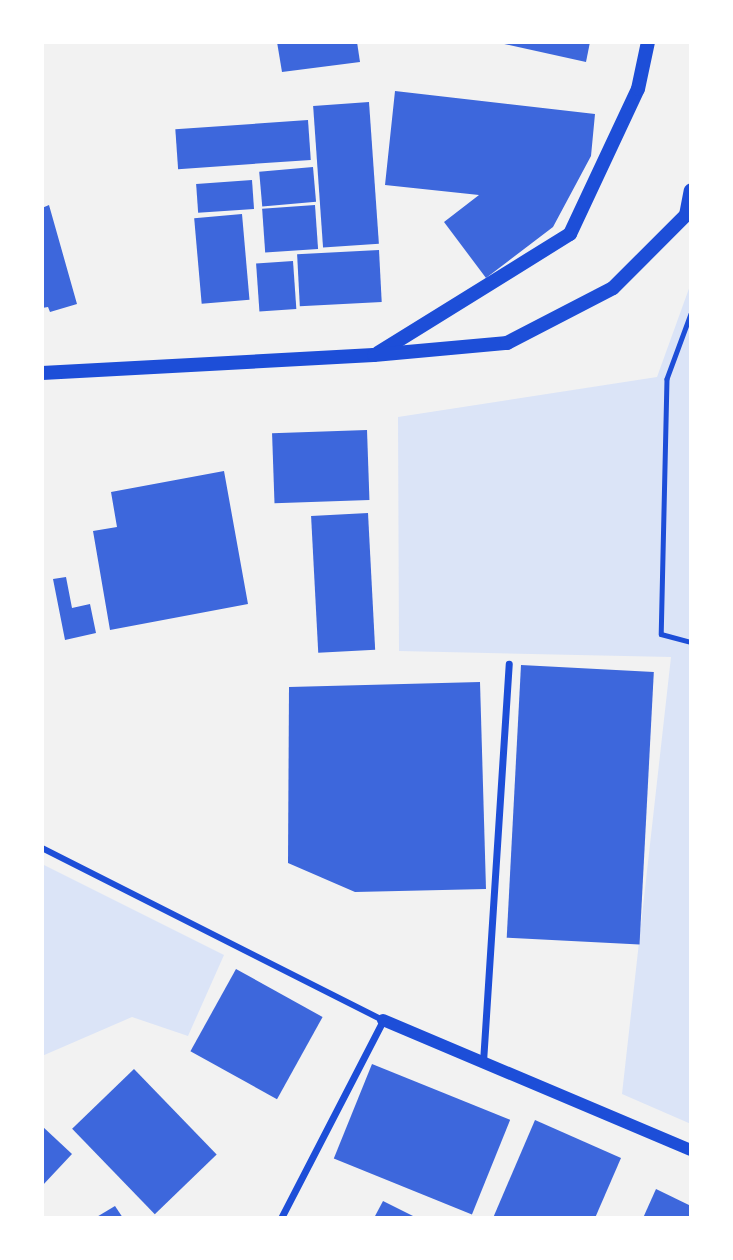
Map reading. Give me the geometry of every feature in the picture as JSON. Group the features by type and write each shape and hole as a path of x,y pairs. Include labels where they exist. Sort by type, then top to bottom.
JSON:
{"main road":[{"path":"374,355 570,234 638,89 648,42"},
{"path":"42,373 374,355 507,343 612,288 685,215 691,190"}],"street":[{"path":"483,1062 509,664"},
{"path":"42,848 383,1020 691,1150"},
{"path":"281,1218 383,1020"}],"path":[{"path":"691,314 667,379 661,634 691,642"}],"shaded area":[{"path":"691,283 691,1124 622,1094 671,657 399,651 398,417 657,377"},
{"path":"42,864 224,955 188,1036 132,1017 42,1056"}],"building":[{"path":"277,42 357,42 360,62 282,72"},
{"path":"495,42 590,42 586,62"},
{"path":"395,91 595,114 591,156 553,227 486,278 444,222 479,195 385,185"},
{"path":"369,102 379,244 323,248 313,106"},
{"path":"308,120 311,160 178,169 175,129"},
{"path":"313,167 316,202 262,207 259,172"},
{"path":"252,180 254,209 198,213 196,184"},
{"path":"49,205 77,304 50,312 48,307 42,308 42,208"},
{"path":"315,205 318,249 265,253 262,209"},
{"path":"242,214 249,300 202,304 194,218"},
{"path":"379,250 382,302 300,306 297,254"},
{"path":"293,261 296,309 259,311 256,264"},
{"path":"367,430 369,500 275,503 272,433"},
{"path":"224,471 248,604 110,630 93,531 117,527 111,492"},
{"path":"368,513 375,650 318,653 311,516"},
{"path":"66,577 72,608 90,604 96,633 65,640 53,579"},
{"path":"521,665 654,672 640,945 507,938"},
{"path":"480,682 486,889 355,892 288,863 289,687"},
{"path":"236,969 323,1017 277,1099 190,1051"},
{"path":"372,1064 510,1120 472,1214 334,1159"},
{"path":"134,1069 217,1155 155,1214 72,1129"},
{"path":"535,1120 621,1158 595,1218 493,1218"},
{"path":"42,1126 72,1154 42,1186"},
{"path":"656,1189 691,1206 691,1218 643,1218"},
{"path":"383,1201 417,1218 374,1218"},
{"path":"115,1206 123,1218 95,1218"}]}
